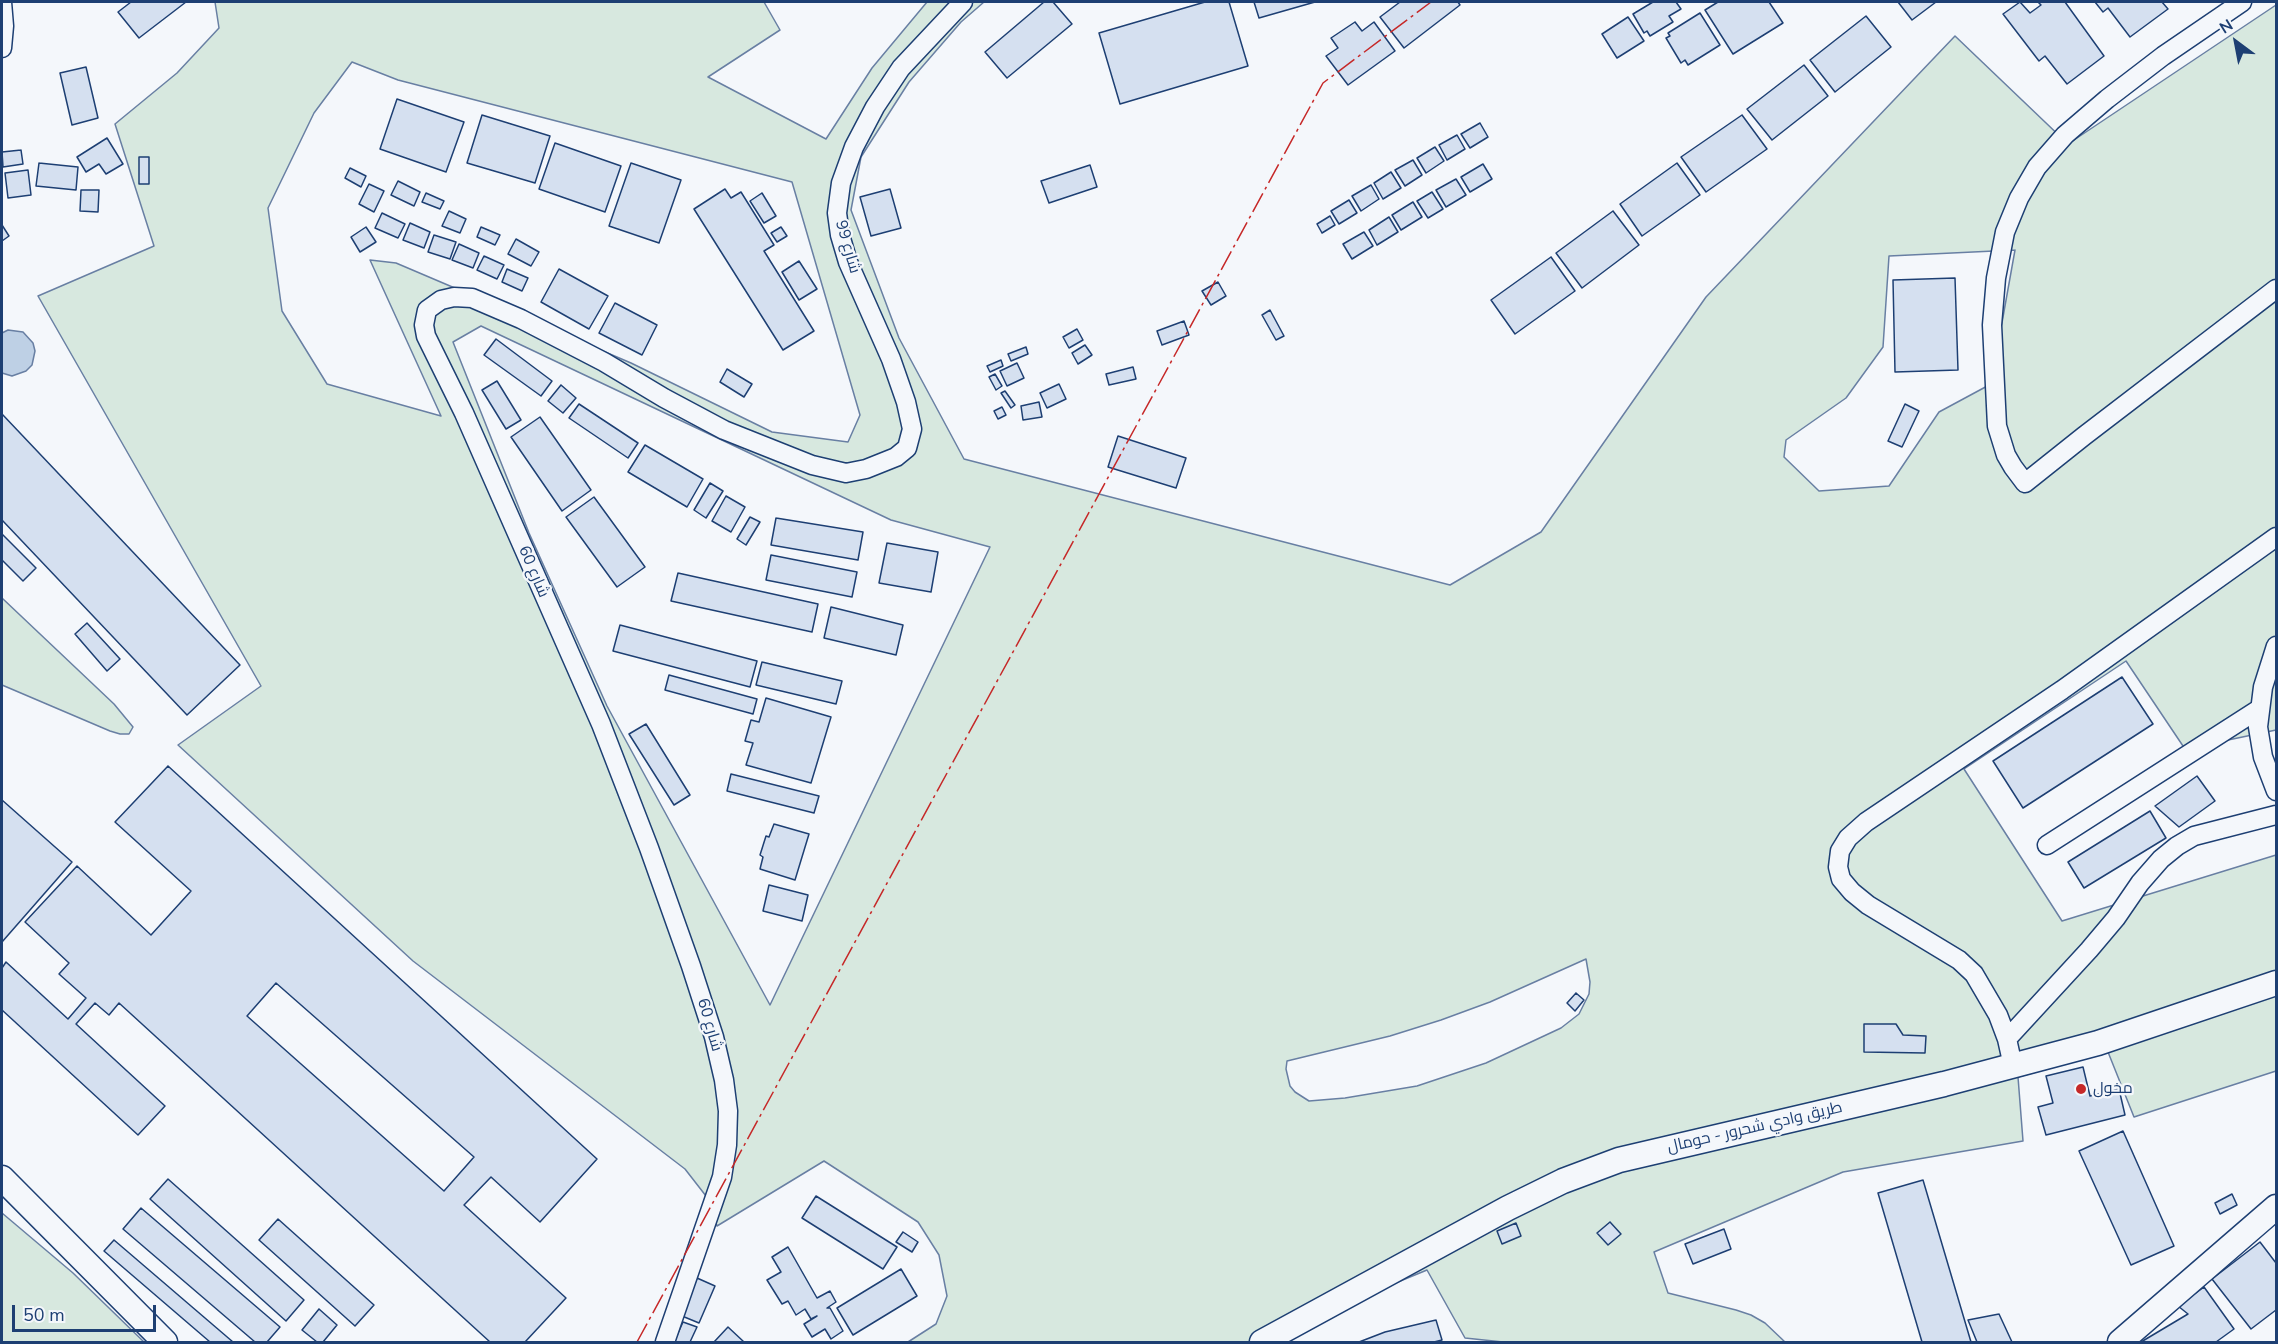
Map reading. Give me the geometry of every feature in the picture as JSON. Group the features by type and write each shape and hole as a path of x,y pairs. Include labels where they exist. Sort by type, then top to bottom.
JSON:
{"main road":[{"name":"طريق وادي شحرور - حومال","path":"1262,1342 1508,1208 1563,1181 1619,1160 2013,1066 2098,1043 2277,983"},
{"path":"2,1178 165,1342"},
{"path":"2120,1342 2277,1207"}],"street":[{"path":"2,2 4,27 2,48"},
{"name":"شارع 99","path":"907,448 912,429 906,402 891,359 848,262 840,235 837,213 841,183 854,147 875,107 902,68 963,2"},
{"path":"2242,2 2154,63 2065,135 2037,167 2019,198 2005,232 1996,278 1992,325 1996,426 2006,455 2025,483 2277,289"},
{"name":"شارع 60","path":"665,1342 711,1215 722,1177 727,1145 728,1112 724,1080 714,1037 691,966 645,838 601,724 464,413 426,336 424,325 427,310 441,300 454,297 472,298 594,357 724,430 812,465 846,473 866,470 896,457 907,448"},
{"path":"2013,1066 2007,1039 1998,1015 1974,974 1959,960 1852,892 1841,879 1838,867 1840,851 1848,838 1874,816 2062,690 2277,537"},
{"path":"2277,646 2263,687 2258,727 2263,757 2277,791"},
{"path":"2047,845 2259,709"},
{"path":"2007,1039 2089,950 2161,859 2194,836 2277,815"}],"shaded area":[{"path":"215,2 764,2 780,30 708,77 826,139 872,68 927,2 984,2 961,22 909,82 861,157 851,210 899,338 964,459 1450,585 1541,532 1706,297 1955,36 2068,144 2276,5 2276,730 2185,749 2126,661 1964,769 2062,921 2276,855 2276,1071 2134,1117 2108,1052 2018,1077 2023,1141 1843,1172 1654,1252 1668,1293 1751,1315 1765,1323 1785,1342 1503,1342 1465,1338 1427,1270 1359,1298 1278,1342 908,1342 936,1324 947,1296 939,1255 918,1222 824,1161 717,1226 706,1196 685,1169 413,961 178,745 261,686 38,296 154,246 115,124 177,73 219,28","holes":["352,62 398,80 792,182 860,415 848,442 772,432 631,363 396,263 370,260 441,416 327,384 282,311 268,208 314,113","2015,250 1991,384 1939,412 1889,486 1819,491 1784,457 1786,440 1846,398 1883,347 1889,256","481,326 891,520 990,547 770,1005 607,706 529,533 453,342","1586,959 1590,982 1589,994 1579,1014 1561,1028 1486,1063 1417,1086 1345,1098 1309,1101 1290,1086 1286,1069 1287,1061 1390,1036 1490,1002"]},
{"path":"2,598 114,704 133,727 129,734 110,731 2,685"},
{"path":"2,1213 73,1273 144,1342 2,1342"}],"water":[{"path":"8,330 23,332 33,343 35,351 32,365 26,371 12,376 2,373 2,333"}],"building":[{"path":"131,2 186,2 139,38 118,12"},
{"path":"1044,2 1053,2 1072,24 1007,78 985,52"},
{"path":"1205,2 1229,2 1248,66 1120,104 1099,33"},
{"path":"1254,2 1315,2 1259,18"},
{"path":"1400,2 1458,2 1460,5 1404,48 1380,17"},
{"path":"1653,2 1676,2 1681,9 1669,16 1673,22 1650,36 1647,31 1644,33 1633,14"},
{"path":"1718,2 1769,2 1783,23 1733,54 1705,10"},
{"path":"1898,2 1936,2 1912,20"},
{"path":"2020,2 2030,13 2041,5 2038,2 2065,2 2104,56 2067,84 2045,56 2039,61 2003,14"},
{"path":"2095,2 2162,2 2168,9 2130,37 2108,8 2103,12"},
{"path":"1700,13 1720,45 1688,65 1685,60 1681,63 1666,38 1670,36 1668,33"},
{"path":"1866,16 1891,47 1835,92 1810,60"},
{"path":"1628,17 1644,41 1617,58 1602,34"},
{"path":"1355,22 1362,31 1374,22 1395,51 1348,85 1326,56 1338,48 1331,38"},
{"path":"1804,65 1828,96 1772,140 1747,109"},
{"path":"86,67 98,118 72,125 60,73"},
{"path":"397,99 464,122 446,172 380,149"},
{"path":"482,115 550,136 535,183 467,163"},
{"path":"1742,115 1767,149 1706,192 1681,157"},
{"path":"1480,123 1488,137 1470,148 1461,134"},
{"path":"1457,135 1465,149 1447,160 1439,145"},
{"path":"107,138 123,164 106,174 99,164 86,172 77,157"},
{"path":"555,143 621,166 605,212 539,189"},
{"path":"1435,147 1444,161 1426,173 1417,158"},
{"path":"21,150 23,164 3,167 2,152"},
{"path":"139,157 149,157 149,184 139,184"},
{"path":"1413,160 1422,175 1405,186 1395,170"},
{"path":"39,163 78,167 76,190 36,186"},
{"path":"631,163 681,180 659,243 609,226"},
{"path":"1677,163 1700,195 1642,236 1620,204"},
{"path":"1483,164 1492,179 1470,192 1461,177"},
{"path":"1090,165 1097,187 1049,203 1041,181"},
{"path":"350,168 366,176 361,187 345,178"},
{"path":"28,170 31,195 8,198 5,173"},
{"path":"1391,172 1401,188 1383,199 1374,183"},
{"path":"1456,179 1466,195 1446,207 1436,190"},
{"path":"398,181 420,192 414,206 391,195"},
{"path":"369,184 384,191 374,212 359,204"},
{"path":"1371,185 1379,199 1361,211 1352,196"},
{"path":"725,189 731,198 741,192 774,245 764,251 814,331 783,350 694,209"},
{"path":"890,189 901,228 871,236 860,197"},
{"path":"81,190 99,190 98,212 80,211"},
{"path":"1432,192 1443,209 1428,218 1417,201"},
{"path":"426,193 444,201 440,209 422,202"},
{"path":"762,193 776,216 764,223 750,201"},
{"path":"1349,200 1357,213 1339,224 1331,211"},
{"path":"1413,202 1422,217 1401,230 1392,215"},
{"path":"449,211 466,219 460,233 442,226"},
{"path":"1613,211 1639,245 1582,288 1556,253"},
{"path":"382,213 405,224 398,238 375,228"},
{"path":"1330,216 1335,225 1322,233 1317,224"},
{"path":"1389,217 1398,232 1377,245 1369,230"},
{"path":"410,223 430,232 424,248 403,240"},
{"path":"2,225 9,236 2,241"},
{"path":"366,227 376,242 360,252 351,237"},
{"path":"481,227 500,235 495,245 477,237"},
{"path":"781,227 787,236 777,242 771,233"},
{"path":"1364,232 1373,246 1352,259 1343,244"},
{"path":"434,235 456,242 450,259 428,252"},
{"path":"516,239 539,252 531,266 508,254"},
{"path":"459,244 479,253 473,268 452,260"},
{"path":"484,256 504,265 497,279 477,270"},
{"path":"1551,257 1575,291 1515,334 1491,300"},
{"path":"799,261 817,289 799,300 782,272"},
{"path":"507,269 528,278 522,291 502,282"},
{"path":"559,269 608,296 589,329 541,302"},
{"path":"1955,278 1958,370 1895,372 1893,280"},
{"path":"1218,282 1226,296 1211,305 1202,291"},
{"path":"615,303 657,325 642,355 599,333"},
{"path":"1270,310 1284,336 1276,340 1262,315"},
{"path":"1184,321 1189,335 1162,345 1157,331"},
{"path":"1077,329 1083,340 1069,348 1063,337"},
{"path":"496,339 552,381 541,396 484,355"},
{"path":"1085,345 1092,355 1078,364 1072,353"},
{"path":"1026,347 1028,354 1011,361 1008,354"},
{"path":"1001,360 1003,366 990,372 987,366"},
{"path":"1017,363 1024,378 1007,386 1000,371"},
{"path":"1133,367 1136,379 1109,385 1106,374"},
{"path":"727,369 752,384 744,397 720,382"},
{"path":"995,374 1002,386 996,390 989,377"},
{"path":"497,381 521,420 506,429 482,390"},
{"path":"1059,384 1066,399 1047,408 1040,393"},
{"path":"561,385 576,398 563,413 548,401"},
{"path":"1005,391 1015,405 1011,408 1001,393"},
{"path":"1039,402 1042,417 1023,420 1021,406"},
{"path":"579,404 638,443 628,458 569,418"},
{"path":"1905,404 1919,411 1902,447 1888,441"},
{"path":"1002,407 1006,415 998,419 994,411"},
{"path":"2,414 240,665 187,715 2,520"},
{"path":"540,417 591,490 562,511 511,437"},
{"path":"1118,436 1186,458 1176,488 1108,467"},
{"path":"645,445 703,479 687,507 628,472"},
{"path":"710,483 723,491 706,518 694,510"},
{"path":"726,496 745,507 731,532 712,521"},
{"path":"594,497 645,567 617,587 566,517"},
{"path":"750,517 760,522 746,545 737,539"},
{"path":"776,518 863,532 858,560 771,545"},
{"path":"2,534 36,568 23,581 2,560"},
{"path":"887,543 938,552 931,592 879,583"},
{"path":"771,555 857,572 852,597 766,580"},
{"path":"678,573 818,604 812,632 671,601"},
{"path":"831,607 903,625 896,655 824,638"},
{"path":"87,623 120,659 107,671 75,634"},
{"path":"620,625 757,661 750,687 613,651"},
{"path":"762,662 842,681 836,704 756,685"},
{"path":"669,675 757,699 753,714 665,690"},
{"path":"2122,677 2153,724 2023,808 1993,761"},
{"path":"766,698 831,717 811,783 746,765 753,743 745,741 751,720 759,722"},
{"path":"646,724 690,795 674,805 629,734"},
{"path":"168,766 597,1159 540,1222 491,1177 464,1205 566,1298 525,1342 490,1342 119,1003 109,1015 95,1003 76,1024 165,1106 138,1135 2,1010 2,968 6,962 68,1019 86,998 59,974 69,963 25,922 77,866 151,935 191,891 115,822","holes":["276,983 474,1157 444,1191 247,1016"]},
{"path":"731,774 819,796 814,813 727,791"},
{"path":"2197,776 2215,801 2179,827 2155,806"},
{"path":"2,800 72,862 2,942"},
{"path":"2150,811 2166,838 2084,888 2068,862"},
{"path":"774,824 809,834 795,880 760,869 763,857 760,855 766,836 769,837"},
{"path":"769,885 808,895 802,921 763,911"},
{"path":"1576,993 1584,1000 1575,1011 1567,1003"},
{"path":"1864,1024 1896,1024 1903,1035 1926,1036 1925,1053 1864,1052"},
{"path":"2083,1067 2090,1096 2119,1089 2125,1115 2046,1135 2038,1107 2053,1103 2046,1076"},
{"path":"2123,1131 2174,1246 2131,1265 2079,1151"},
{"path":"168,1179 304,1300 286,1321 150,1199"},
{"path":"1923,1180 1971,1342 1922,1342 1878,1193"},
{"path":"2232,1194 2237,1205 2220,1214 2215,1203"},
{"path":"816,1196 897,1247 883,1269 802,1218"},
{"path":"141,1208 280,1327 267,1342 255,1342 123,1229"},
{"path":"278,1219 374,1305 355,1326 259,1240"},
{"path":"1610,1222 1621,1234 1608,1245 1597,1233"},
{"path":"1516,1223 1521,1236 1502,1244 1497,1231"},
{"path":"1724,1229 1731,1249 1693,1264 1685,1244"},
{"path":"903,1232 918,1242 912,1252 896,1242"},
{"path":"114,1240 233,1342 210,1342 104,1251"},
{"path":"2260,1242 2276,1263 2276,1310 2251,1329 2212,1279"},
{"path":"788,1247 817,1298 830,1291 836,1302 827,1308 830,1308 843,1331 831,1339 825,1329 812,1337 804,1324 817,1316 811,1319 805,1309 796,1315 788,1301 782,1304 767,1280 781,1272 772,1257"},
{"path":"901,1269 917,1296 853,1335 837,1308"},
{"path":"697,1278 715,1286 699,1323 682,1316"},
{"path":"2204,1287 2234,1329 2216,1342 2141,1342 2188,1314 2178,1306"},
{"path":"319,1309 337,1325 323,1342 317,1342 302,1330"},
{"path":"1999,1314 2012,1342 1977,1342 1968,1320"},
{"path":"1436,1320 1442,1340 1434,1342 1359,1342 1385,1332"},
{"path":"683,1322 697,1327 690,1342 674,1342"},
{"path":"728,1327 744,1342 714,1342"}],"power":[{"path":"637,1342 1323,83 1431,2"}],"place":[{"name":"مخول","path":"2081,1089"}]}
